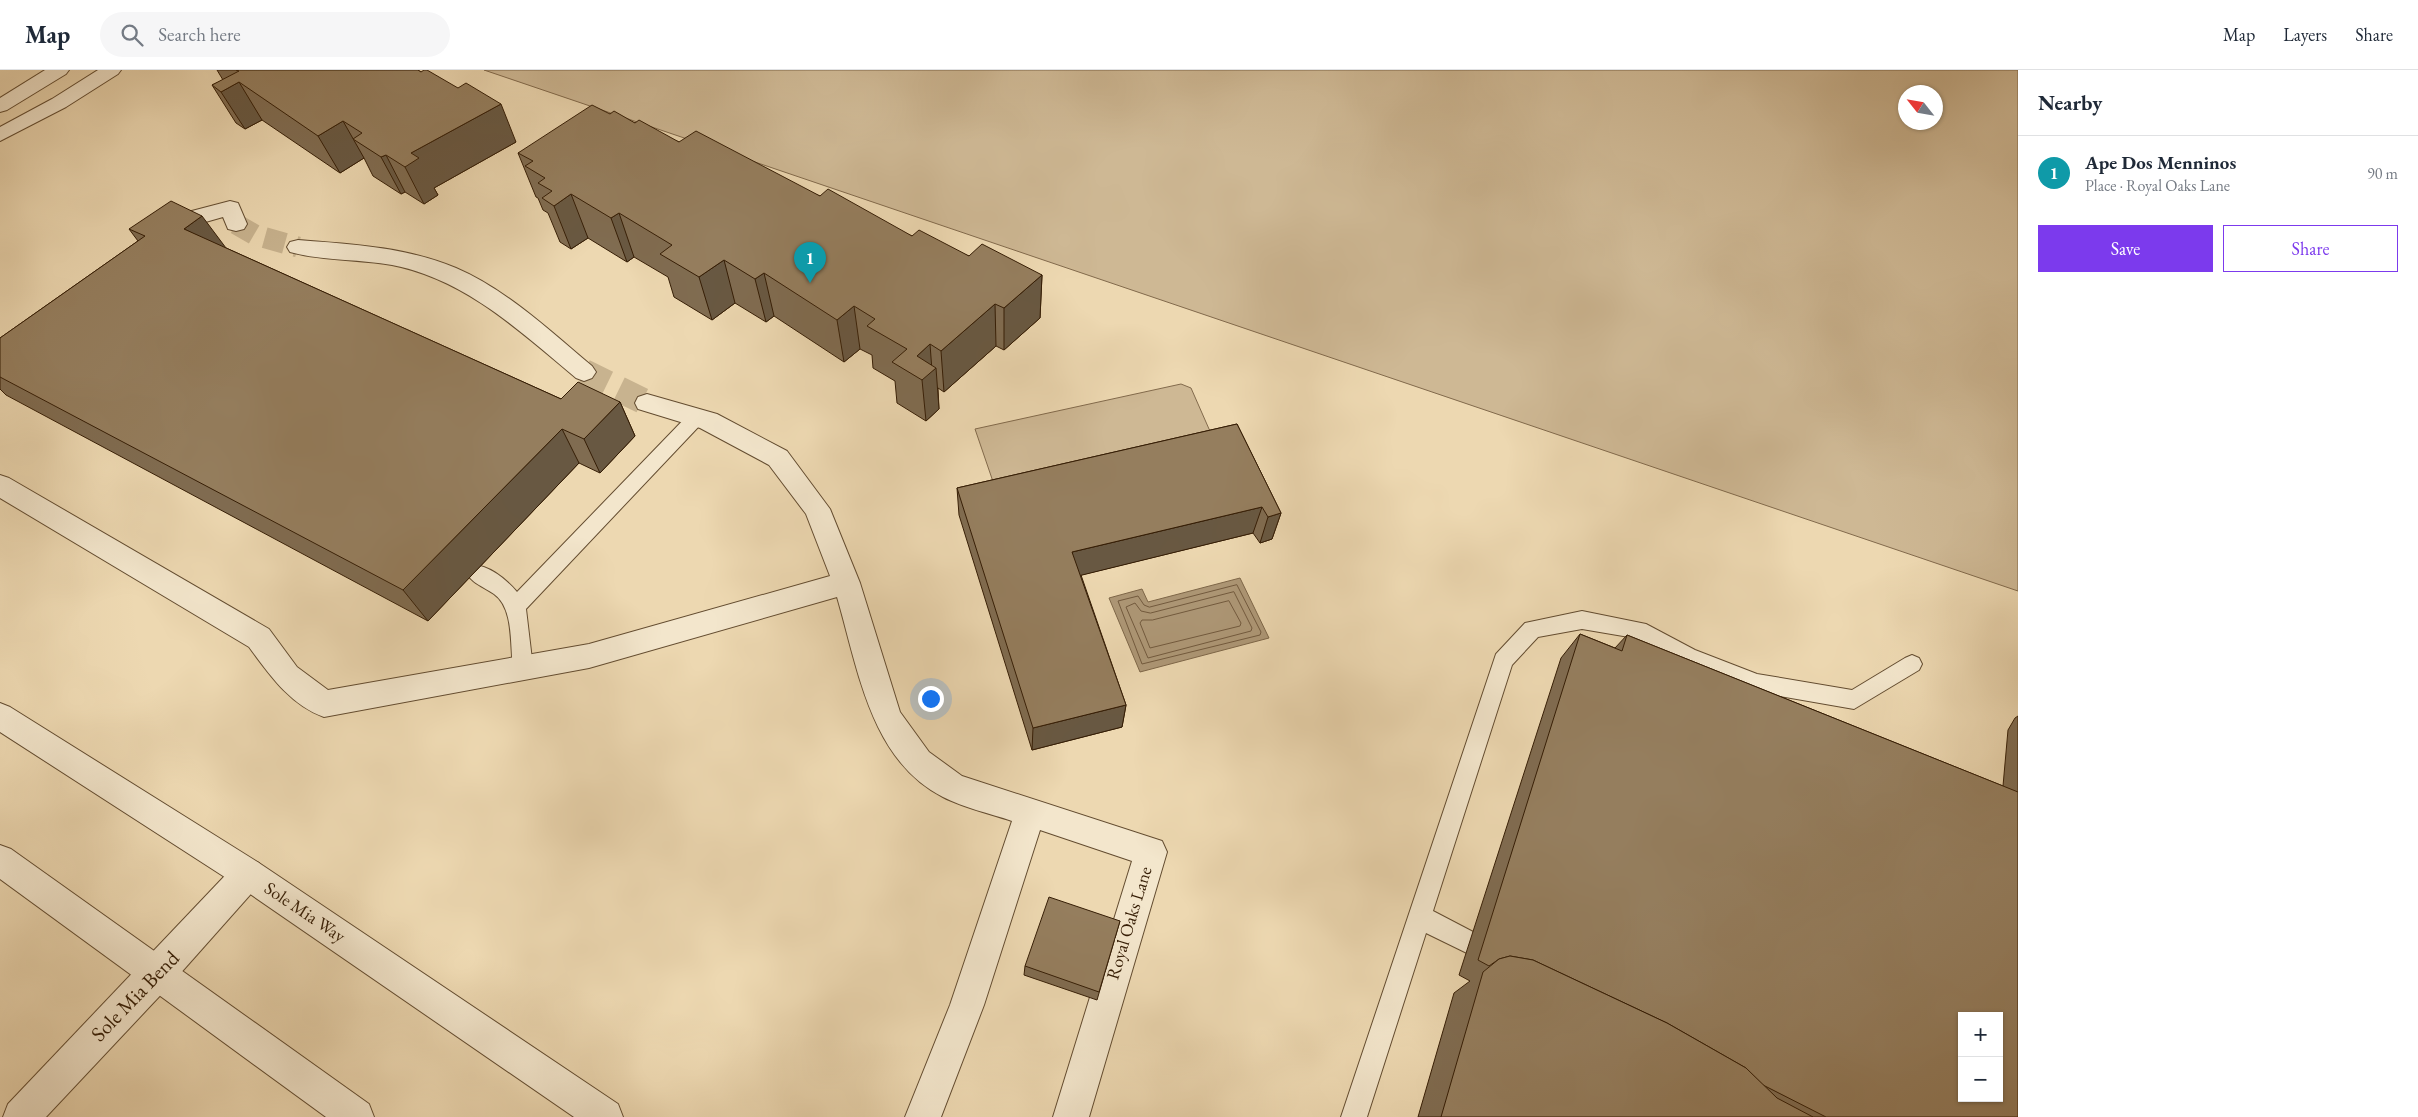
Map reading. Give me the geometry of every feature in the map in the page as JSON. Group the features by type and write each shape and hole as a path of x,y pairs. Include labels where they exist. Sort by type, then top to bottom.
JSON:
{"street":[{"path":"0,106 59,70"},
{"path":"0,135 60,102 111,70"},
{"path":"147,238 173,222 230,208 236,224"},
{"path":"298,247 397,258 448,275 490,300 584,372"},
{"name":"Royal Oaks Lane","path":"647,404 708,421 778,458 816,509 846,583 887,718 918,762 953,787 1151,852 1071,1117"},
{"path":"0,485 259,638 287,676 324,704 589,656 846,583"},
{"name":"Sole Mia Way","path":"0,716 248,874 605,1117"},
{"path":"923,1117 939,1081 982,962 1030,812"},
{"path":"0,860 356,1117"},
{"name":"Sole Mia Bend","path":"21,1117 158,973 248,874"}],"lane":[{"path":"516,606 697,418"},
{"path":"476,572 503,589 516,606 523,668"},
{"path":"1354,1117 1503,660 1532,629 1582,620 1639,630 1688,656 1756,682 1854,700 1912,664"},
{"path":"1420,917 1469,942"}],"shaded area":[{"path":"484,70 2018,70 2018,591"},
{"path":"1181,384 1191,388 1220,454 1001,505 975,429"}],"water":[{"path":"1240,578 1269,638 1140,672 1109,598 1142,589 1148,602"}],"building":[{"path":"236,70 418,70 421,72 427,70 458,88 466,83 501,104 411,153 419,158 405,167 386,155 381,157 353,139 362,133 343,121 318,136 239,82 221,92 212,85 239,71"},
{"path":"592,105 610,114 614,111 635,123 639,120 679,142 696,131 820,196 828,189 912,236 919,230 969,256 982,244 1042,275 1004,308 995,304 941,351 930,344 917,356 936,368 922,380 892,362 907,349 867,326 875,319 854,306 837,320 764,273 755,279 724,260 699,277 660,254 672,245 619,213 611,218 571,194 554,206 542,198 552,191 538,183 545,178 525,166 533,161 518,153"},
{"path":"171,201 202,216 184,229 561,399 578,382 620,402 584,439 562,429 403,590 0,377 0,338 145,236 129,229"},
{"path":"1237,424 1281,513 1268,517 1262,507 1072,552 1126,705 1033,728 957,488"},
{"path":"1580,634 1622,651 1627,635 2018,792 2018,1117 1826,1117 1763,1085 1746,1068 1667,1023 1533,960 1510,956 1499,959 1489,966 1478,960"},
{"path":"1049,897 1120,921 1099,992 1025,966"},
{"path":"1510,956 1533,960 1667,1023 1746,1068 1777,1098 1813,1117 1441,1117 1483,972 1499,959"}],"tunnel":[{"path":"236,224 255,235 298,247"},
{"path":"584,372 647,403"}],"place":[{"name":"Ape Dos Menninos","path":"810,283"}]}
